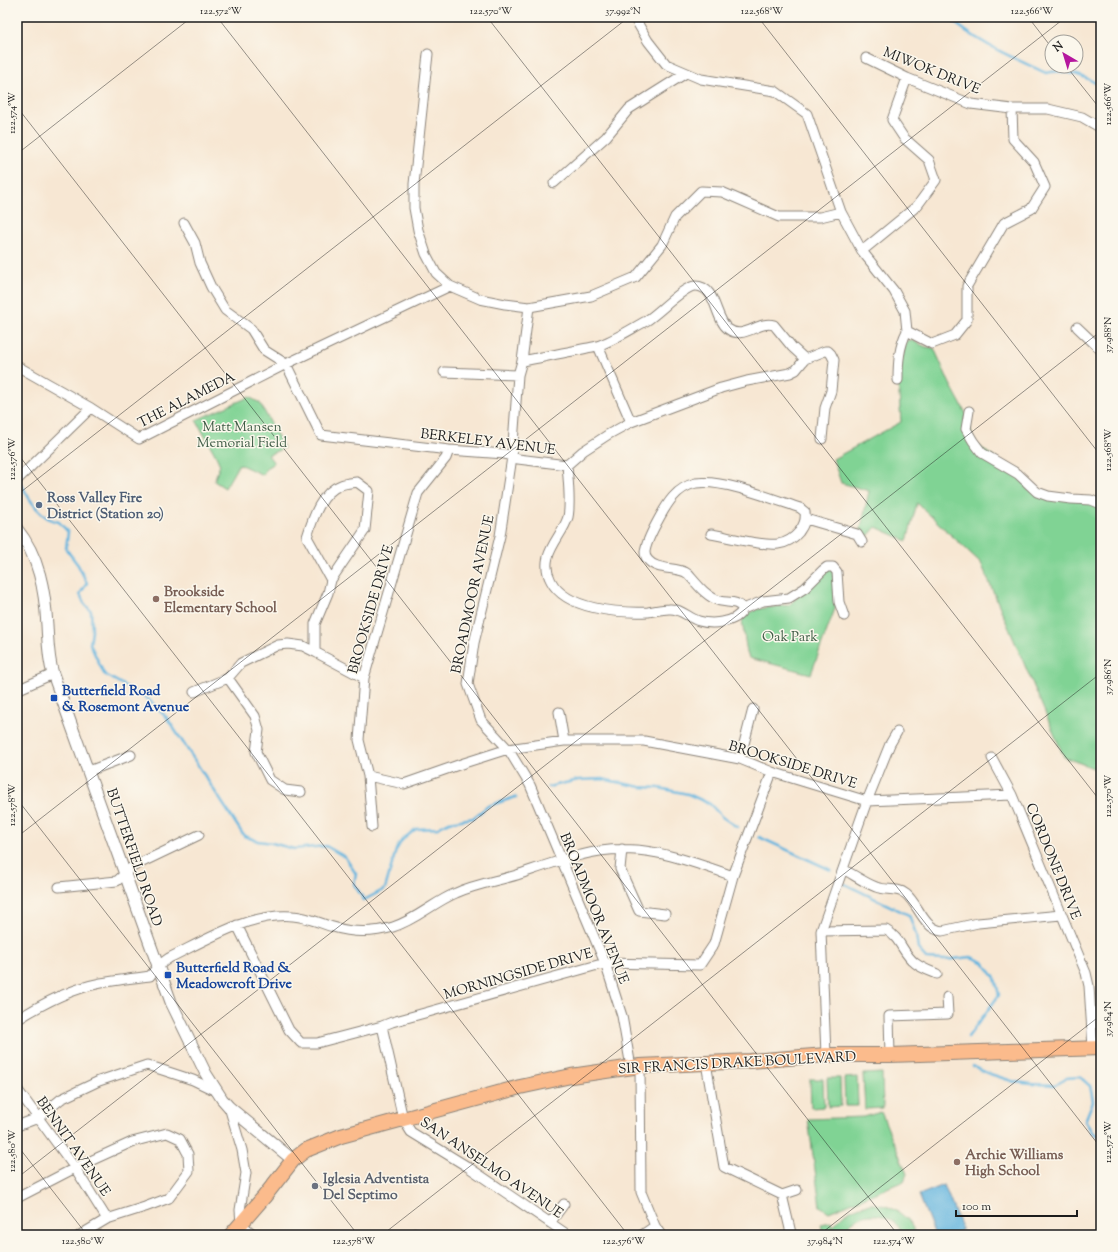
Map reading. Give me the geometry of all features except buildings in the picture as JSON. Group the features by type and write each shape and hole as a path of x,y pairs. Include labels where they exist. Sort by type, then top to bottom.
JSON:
{"main road":[{"name":"SIR FRANCIS DRAKE BOULEVARD","path":"231,1235 293,1160 306,1150 321,1143 520,1087 571,1076 635,1066 750,1061 826,1055 1097,1048"}],"street":[{"path":"634,17 648,41 666,64 701,79 775,91 807,114 842,212 862,251 894,291 905,311 907,331 900,349 898,361 898,380"},
{"path":"428,54 414,184 414,208 418,230 426,254 436,273 450,286 480,300 529,306 592,296 636,277 662,244 675,217 701,191 722,192 779,217 820,217 842,212"},
{"name":"MIWOK DRIVE","path":"866,58 907,78 971,104 1012,109 1048,109 1082,117 1101,128"},
{"path":"554,183 606,137 629,109 686,72"},
{"path":"862,251 917,206 936,180 929,160 904,138 892,120 907,78"},
{"path":"907,331 932,344 955,335 967,320 967,286 1004,222 1031,209 1045,188 1034,162 1013,140 1012,109"},
{"path":"184,223 195,243 203,269 211,287 225,310 251,329 264,350 286,364"},
{"name":"THE ALAMEDA","path":"17,366 91,408 139,439 286,364 450,286"},
{"path":"522,362 598,346 650,319 684,290 694,286 708,291 723,324 732,332 742,334 763,325 774,325 792,347 805,359"},
{"name":"BROADMOOR AVENUE","path":"529,306 522,362 518,375 512,456 500,536 474,643 468,684 481,720 508,749 530,786 605,963 622,1016 635,1066 641,1192 655,1226 661,1235"},
{"path":"1077,327 1101,350"},
{"path":"598,346 631,422"},
{"name":"BERKELEY AVENUE","path":"286,364 321,435 449,450 505,454 518,459 568,465 583,451 631,422 720,388 790,373 796,370 805,359 828,351 834,360 831,392 825,408 822,438"},
{"path":"444,372 518,375"},
{"path":"17,480 91,408"},
{"path":"969,411 966,429 977,447 982,452 1018,474 1037,492 1048,496 1091,500 1101,504"},
{"name":"BROOKSIDE DRIVE","path":"449,450 446,458 418,493 364,678 359,740 368,776 404,784 508,749 564,741 644,741 740,759 772,772 867,801 1012,795"},
{"path":"568,465 568,518 550,551 547,568 551,582 565,597 584,606 627,612 649,612 668,609 677,610 699,621 711,623 736,617 743,609 763,601 788,598 805,588 830,566 837,572 839,602 844,616"},
{"path":"316,652 316,624 328,593 331,580 365,530 369,491 357,482 341,485 327,494 315,513 307,537 331,580"},
{"path":"711,534 765,544 778,544 788,541 796,535 806,519 805,512 800,508 720,483 694,483 685,486 672,498 648,541 645,551 649,562 658,566 685,572 704,591 715,599 722,602 740,604 743,609"},
{"path":"806,519 857,534 862,542"},
{"name":"BUTTERFIELD ROAD","path":"17,528 33,555 40,574 45,603 49,662 171,1002 206,1074 229,1107 293,1160"},
{"path":"194,692 228,678 241,663 278,645 288,644 303,646 364,678"},
{"path":"17,690 53,674"},
{"path":"228,678 255,716 259,730 256,752 270,780 285,790 301,792"},
{"path":"740,759 753,709"},
{"path":"560,712 564,741"},
{"path":"826,1055 821,931 867,801 890,744 897,732"},
{"path":"89,771 131,755"},
{"name":"CORDONE DRIVE","path":"992,758 1012,795 1086,973 1097,1048"},
{"name":"MORNINGSIDE DRIVE","path":"237,925 289,1030 301,1043 317,1043 382,1026 605,963 700,964 714,944 733,876 772,772"},
{"path":"368,776 372,827"},
{"path":"59,888 117,881 132,867 199,834"},
{"path":"622,849 620,869 639,911 665,914"},
{"path":"17,1020 44,1003 72,991 100,983 150,976 158,966 169,958 237,925 254,919 272,916 293,916 311,919 346,931 367,932 393,927 416,917 437,902 457,892 502,880 581,854 603,850 646,850 672,855 733,876"},
{"path":"843,869 875,887 902,891 909,897 928,924 937,930 942,931 978,923 1061,915"},
{"path":"821,931 886,930 894,934 914,963 937,974"},
{"path":"890,1054 889,1016 948,1014 947,997"},
{"name":"SAN ANSELMO AVENUE","path":"382,1026 403,1119 411,1132 468,1167 568,1235"},
{"path":"706,1063 724,1167 782,1195 797,1190"},
{"path":"17,1126 38,1118 61,1099 99,1081 147,1065 193,1080 216,1090"},
{"name":"BENNIT AVENUE","path":"17,1089 75,1168 107,1219"},
{"path":"229,1107 242,1150 246,1173 240,1210 241,1224 254,1235"},
{"path":"17,1198 75,1168 132,1142 167,1133 180,1139 188,1154 189,1171 169,1198 145,1208 107,1219 80,1235"},
{"path":"782,1195 792,1233"},
{"path":"550,1223 564,1204"},
{"path":"642,1235 655,1226"}],"green space":[{"path":"911,340 926,347 934,348 950,384 968,417 973,441 1037,492 1101,504 1101,771 1064,757 981,563 917,503 907,541 876,527 866,538 860,533 869,491 841,483 833,459 901,422 898,380 906,341"},
{"name":"Matt Mansen Memorial Field","path":"249,397 260,403 284,448 268,455 274,463 266,468 263,475 239,464 225,488 214,481 220,465 196,420"},
{"name":"Oak Park","path":"830,566 833,572 837,603 811,674 749,658 742,621 746,614 758,609 789,605"},
{"path":"882,1073 883,1108 865,1109 863,1074"},
{"path":"857,1077 858,1106 845,1106 844,1078"},
{"path":"827,1078 840,1078 841,1106 828,1107"},
{"path":"810,1079 823,1079 824,1107 811,1108"},
{"path":"881,1112 907,1174 904,1181 829,1212 820,1206 808,1119 863,1117"},
{"path":"871,1204 885,1206 904,1216 913,1228 916,1235 904,1235 898,1226 890,1220 882,1216 873,1215 864,1216 855,1220 847,1226 841,1235 823,1235 821,1224 831,1222 833,1227 844,1214 859,1206"}],"water":[{"path":"944,1185 962,1230 950,1235 935,1235 919,1195"}],"waterway":[{"path":"948,17 970,34 982,41 1007,55 1046,73 1066,72 1081,76 1100,86"},
{"path":"22,485 28,497 37,508 47,517 59,522 68,532 66,549 78,565 87,583 80,594 84,603 91,611 92,631 90,644 104,674 148,699 167,718 244,836 258,841 294,849 326,846 345,857 356,874 354,884 364,900 385,889 396,850 402,840 416,829 438,828 449,822 473,818 488,806 516,797"},
{"path":"548,787 578,780 602,779 688,794 710,804 722,817 737,827"},
{"path":"759,837 831,870"},
{"path":"845,884 909,915 916,934 918,949 927,959 944,960 971,957 983,962 995,978 999,995 968,1037"},
{"path":"973,1066 987,1073 1015,1082 1032,1084 1055,1085 1066,1078 1080,1077 1090,1086 1093,1101 1085,1121 1092,1132 1101,1137"}],"place":[{"name":"Ross Valley Fire District (Station 20)","path":"39,505"},
{"name":"Brookside Elementary School","path":"156,599"},
{"name":"Butterfield Road & Rosemont Avenue","path":"54,698"},
{"name":"Butterfield Road & Meadowcroft Drive","path":"168,975"},
{"name":"Archie Williams High School","path":"957,1162"},
{"name":"Iglesia Adventista Del Septimo","path":"315,1186"}]}
